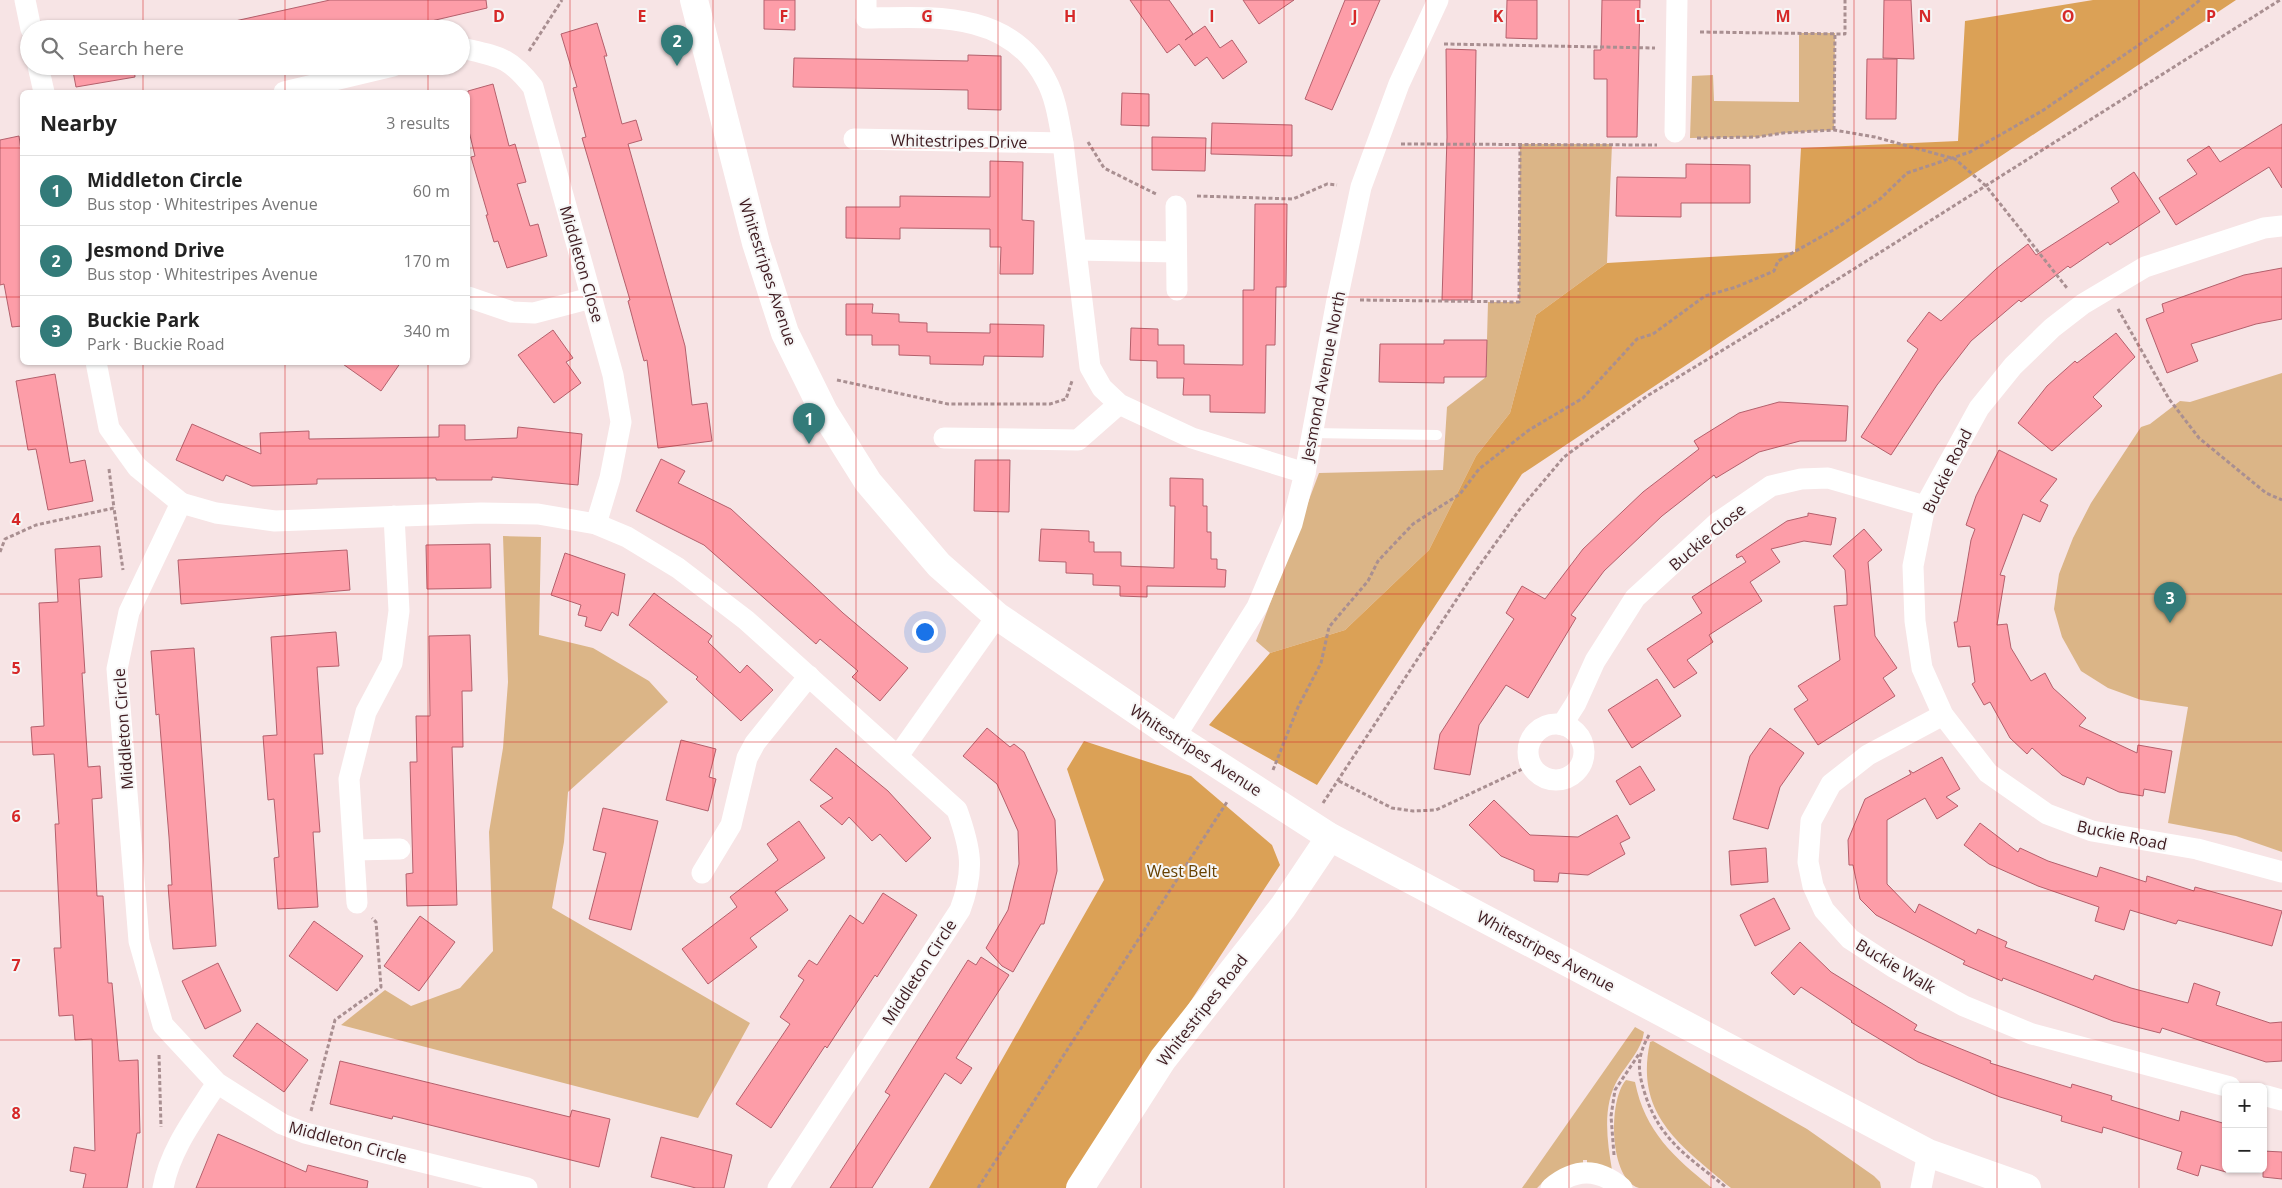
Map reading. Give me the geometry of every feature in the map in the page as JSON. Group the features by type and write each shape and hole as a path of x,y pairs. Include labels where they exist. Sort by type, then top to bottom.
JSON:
{"street":[{"path":"25,0 29,20"},
{"name":"Whitestripes Avenue","path":"694,0 756,243 785,332 805,377 824,412 868,482 939,565 997,616 1241,780 1315,809 1330,837 1928,1153 2027,1188"},
{"path":"866,0 866,18 937,9 993,28 1020,44 1046,80 1058,115 1063,143 1090,367 1102,388 1119,404 1192,438 1305,473"},
{"name":"Jesmond Avenue North","path":"1175,737 1257,607 1292,524 1305,473 1311,433 1360,187 1378,144 1399,84 1438,0"},
{"path":"1676,132 1677,0"},
{"name":"Middleton Close","path":"470,50 500,56 518,68 533,87 613,374 621,422 610,478 596,524"},
{"path":"40,75 44,90"},
{"path":"292,90 355,75"},
{"name":"Whitestripes Drive","path":"854,140 1063,143"},
{"path":"1168,201 1176,252 1177,290"},
{"name":"Buckie Road","path":"2282,226 2264,228 2145,267 2083,304 2052,328 2014,366 1979,408 1925,506 1914,566 1915,621 1922,668 1943,716 1988,773 2047,814 2092,831 2197,850 2282,872"},
{"path":"1076,250 1176,252"},
{"path":"470,298 512,312 534,313 591,298"},
{"path":"97,365 109,428 138,467 181,503"},
{"path":"944,438 1078,440 1119,404"},
{"name":"Buckie Close","path":"1562,725 1576,703 1595,661 1635,598 1718,523 1771,486 1801,479 1828,478 1925,506"},
{"name":"Middleton Circle","path":"527,1188 305,1133 282,1124 217,1083 163,1025 139,941 117,669 129,612 181,503 216,513 275,521 394,516 538,514 596,524 628,537 678,568 746,620 957,810 967,837 971,864 968,888 960,910 778,1188"},
{"path":"357,903 349,778 366,712 392,663 399,611 394,516"},
{"path":"898,756 997,616"},
{"path":"702,873 731,825 747,758 755,743 809,676"},
{"name":"Buckie Walk","path":"1943,716 1868,755 1831,784 1811,821 1808,862 1814,886 1824,910 1850,939 1893,967 1964,1006 2032,1034 2222,1085"},
{"path":"1562,725 1571,729 1578,736 1584,755 1581,765 1575,773 1566,778 1546,779 1531,765 1528,748 1536,732 1544,727 1562,725"},
{"name":"Whitestripes Road","path":"1080,1188 1164,1058 1282,907 1330,837"},
{"path":"354,850 400,849"},
{"path":"163,1188 166,1172 185,1133 217,1083"},
{"path":"2267,1096 2282,1100"},
{"path":"1920,1188 1928,1153"},
{"path":"1551,1188 1564,1177 1582,1173 1602,1175 1622,1188"}],"lane":[{"path":"1311,433 1437,434"}],"path":[{"path":"518,68 562,0"},
{"path":"1677,32 1845,34 1846,0"},
{"path":"1273,771 1298,707 1321,663 1329,627 1368,581 1378,561 1413,524 1460,494 1479,468 1529,430 1583,398 1637,339 1653,334 1705,296 1736,287 1774,271 1778,261 1835,229 1880,199 1907,173 1954,159 1970,152 2042,111 2172,23 2200,0"},
{"path":"1315,809 1339,781 1472,576 1520,509 1564,457 1647,396 1792,308 2280,0"},
{"path":"1834,130 1835,33"},
{"path":"1418,43 1649,48"},
{"path":"1058,115 1076,123 1104,168 1168,201"},
{"path":"1378,144 1662,145 1676,132 1686,138 1709,138 1756,137 1783,133 1834,130 1894,141 1954,159 1986,186 2070,291 2083,304"},
{"path":"1337,300 1519,302 1520,144"},
{"path":"1196,196 1293,199 1327,184 1360,187"},
{"path":"2107,289 2170,399 2199,438 2266,493 2282,500"},
{"path":"805,377 851,381 948,404 1050,404 1066,399 1077,367 1090,367"},
{"path":"0,552 5,539 36,525 114,508 129,612"},
{"path":"1339,781 1392,808 1413,811 1436,810 1531,765"},
{"path":"978,1188 1241,780"},
{"path":"305,1133 334,1020 381,987 376,922 357,903"},
{"path":"1614,1159 1612,1116 1615,1090 1639,1053 1660,1012"},
{"path":"161,1129 159,1051 163,1025"},
{"path":"1639,1053 1639,1070 1643,1088 1650,1109 1660,1129 1676,1147 1727,1188"}],"shaded area":[{"path":"1799,33 1835,33 1834,130 1783,133 1757,137 1690,138 1692,76 1713,75 1714,101 1799,102"},
{"path":"1520,144 1612,144 1607,263 1536,315 1510,413 1476,456 1429,550 1345,630 1270,653 1256,641 1319,473 1443,470 1447,407 1486,377 1488,302 1519,302"},
{"path":"2282,373 2282,852 2236,836 2168,823 2188,707 2141,700 2108,688 2081,671 2062,637 2054,609 2059,574 2073,538 2091,503 2141,427 2150,424 2180,401 2190,402"},
{"path":"503,536 541,537 539,635 593,648 649,681 668,702 568,792 564,842 552,908 750,1023 698,1118 341,1025 385,990 411,1006 460,988 493,951 489,832 503,748 508,682"},
{"path":"1635,1027 1644,1032 1643,1038 1613,1089 1608,1112 1607,1135 1612,1170 1587,1165 1587,1160 1583,1160 1583,1165 1543,1182 1537,1188 1522,1188"},
{"path":"1653,1041 1807,1129 1874,1176 1880,1182 1881,1188 1731,1188 1680,1143 1666,1127 1656,1110 1649,1090 1647,1068 1650,1042"},
{"path":"1626,1080 1635,1082 1646,1115 1663,1142 1685,1165 1712,1188 1639,1188 1629,1182 1622,1170 1614,1138 1616,1104 1620,1090"}],"green space":[{"path":"2093,0 2236,0 1522,474 1317,785 1209,725 1270,653 1345,630 1429,550 1476,456 1510,413 1536,315 1607,263 1795,252 1801,148 1958,141 1965,21"},
{"name":"West Belt","path":"1084,741 1191,776 1272,845 1280,865 1068,1188 929,1188 1104,880 1067,769"}],"building":[{"path":"330,0 486,0 487,8 436,20 240,20"},
{"path":"764,0 795,0 795,30 764,29"},
{"path":"1130,0 1169,0 1193,34 1185,40 1205,26 1220,48 1232,40 1247,62 1223,79 1207,57 1195,66 1179,44 1167,53"},
{"path":"1243,0 1294,0 1259,24"},
{"path":"1345,0 1380,0 1332,110 1305,99"},
{"path":"1507,0 1537,0 1537,39 1506,38"},
{"path":"1602,0 1640,0 1637,137 1607,137 1607,79 1594,79 1594,50 1601,50"},
{"path":"1884,0 1911,0 1914,59 1883,58"},
{"path":"597,23 607,56 604,56 622,124 636,120 642,140 628,144 685,346 692,405 707,403 712,441 658,448 647,360 644,361 628,301 630,300 582,138 586,137 573,88 577,87 561,34"},
{"path":"1446,49 1476,50 1472,300 1442,300 1447,137"},
{"path":"968,55 1001,56 1001,110 968,109 968,90 793,87 794,58 968,61"},
{"path":"1867,59 1897,59 1896,119 1866,119"},
{"path":"74,75 135,75 135,77 76,87"},
{"path":"493,84 509,146 515,144 526,182 517,184 530,226 538,224 547,256 507,268 498,241 494,242 471,157 475,156 470,135 470,90"},
{"path":"1122,93 1149,94 1149,126 1121,125"},
{"path":"1212,123 1292,125 1292,156 1211,154"},
{"path":"2282,124 2282,188 2269,167 2176,225 2159,198 2197,174 2187,160 2209,146 2220,162"},
{"path":"19,136 20,143 20,326 12,327 4,284 0,285 0,140"},
{"path":"1152,137 1206,138 1205,171 1152,170"},
{"path":"990,161 1023,162 1022,220 1034,221 1033,274 1000,274 1001,247 990,247 990,229 900,228 900,239 846,238 846,207 900,207 900,196 990,197"},
{"path":"1686,164 1750,165 1750,203 1681,203 1681,217 1616,216 1617,177 1686,178"},
{"path":"2134,172 2160,212 2110,245 2108,242 2070,268 2068,266 2021,302 2019,300 1971,341 1937,385 1891,455 1861,437 1918,349 1907,341 1929,312 1941,321 1996,269 2028,244 2036,255 2119,202 2111,188"},
{"path":"1255,204 1287,204 1286,287 1276,287 1275,345 1266,345 1265,413 1210,412 1210,395 1183,395 1184,378 1157,378 1157,361 1130,360 1131,328 1158,329 1158,345 1184,345 1184,364 1243,365 1243,290 1254,290"},
{"path":"2282,268 2282,319 2256,324 2191,344 2198,361 2167,373 2146,319 2164,312 2162,304 2244,275"},
{"path":"846,304 873,304 872,313 899,314 899,322 927,323 927,332 990,333 990,324 1044,325 1043,357 984,356 983,365 930,364 930,356 899,355 899,345 872,345 872,335 846,335"},
{"path":"553,330 573,358 566,362 581,383 554,403 518,355"},
{"path":"2116,333 2135,357 2093,397 2102,406 2052,451 2018,423 2047,386 2075,361 2077,363"},
{"path":"1444,340 1487,340 1486,377 1444,377 1444,383 1379,382 1380,344 1444,344"},
{"path":"344,365 399,365 381,391"},
{"path":"55,374 70,463 85,460 93,501 48,510 36,449 28,450 16,381"},
{"path":"1779,402 1848,406 1846,441 1800,441 1759,452 1716,478 1714,475 1662,516 1604,571 1571,615 1576,618 1528,698 1506,685 1479,725 1470,775 1434,769 1440,734 1514,619 1506,613 1522,586 1545,599 1583,549 1643,492 1699,449 1694,441 1739,413"},
{"path":"192,424 261,454 260,433 309,431 309,439 439,437 439,425 465,425 465,440 517,438 518,427 582,434 578,485 492,477 492,480 436,480 436,478 317,479 317,484 252,486 226,475 223,481 176,460"},
{"path":"1999,450 2057,479 2040,501 2048,505 2040,522 2023,514 2000,575 2005,576 1997,625 2007,624 2011,648 2031,681 2045,673 2053,688 2086,718 2079,726 2137,753 2138,745 2172,751 2165,793 2144,789 2143,796 2119,792 2087,777 2084,785 2062,775 2032,748 2027,754 2010,738 1990,702 1984,705 1972,684 1975,682 1970,646 1958,647 1954,622 1957,622 1971,540 1975,529 1966,525 1976,496"},
{"path":"661,459 685,471 678,483 731,509 843,613 908,668 880,701 852,677 858,671 820,639 816,644 704,545 636,511"},
{"path":"975,460 1010,460 1009,512 974,511"},
{"path":"1170,478 1203,479 1203,506 1207,506 1207,532 1211,532 1211,559 1217,559 1217,569 1226,570 1225,587 1147,586 1147,597 1120,596 1120,586 1093,585 1093,574 1066,573 1066,562 1039,561 1041,529 1089,531 1089,542 1094,542 1094,552 1121,552 1121,566 1174,568 1175,506 1170,506"},
{"path":"1808,513 1836,518 1831,545 1804,541 1771,549 1780,562 1750,582 1762,601 1709,635 1713,642 1687,660 1697,673 1674,688 1647,649 1702,613 1692,597 1746,562 1742,556 1737,558 1736,555 1787,521 1808,516"},
{"path":"1864,529 1882,550 1868,562 1875,636 1897,668 1883,678 1895,696 1818,745 1794,709 1808,700 1798,686 1840,660 1834,606 1847,605 1847,595 1845,570 1833,556"},
{"path":"490,544 491,588 427,589 426,545"},
{"path":"100,546 102,577 79,579 85,673 82,673 88,767 100,766 102,798 92,799 97,896 103,896 108,983 112,983 119,1061 138,1060 140,1133 137,1133 127,1188 83,1188 86,1174 70,1171 74,1147 95,1151 92,1039 75,1040 73,1015 59,1016 54,948 61,948 55,824 59,824 54,754 33,755 31,727 44,726 39,603 58,602 55,549"},
{"path":"347,550 350,590 181,604 178,560"},
{"path":"565,553 625,574 618,616 612,612 601,631 585,626 587,617 578,615 581,605 551,595"},
{"path":"654,593 712,636 708,642 740,673 747,665 773,690 741,721 696,679 698,677 629,625"},
{"path":"336,632 339,666 317,667 323,754 314,754 320,832 313,832 318,907 278,909 274,858 279,857 274,799 268,800 263,736 277,735 271,637"},
{"path":"470,635 472,691 462,691 463,747 452,747 457,905 407,906 406,874 413,873 410,762 417,762 416,716 430,716 429,636"},
{"path":"194,648 216,946 173,949 168,885 172,885 169,837 159,714 156,715 151,651"},
{"path":"1657,679 1681,716 1632,748 1608,710"},
{"path":"987,728 1010,747 1014,744 1024,752 1055,820 1057,871 1044,924 1041,924 1013,972 1002,966 986,948 1008,910 1019,864 1018,831 997,784 963,756"},
{"path":"1770,728 1804,753 1780,787 1768,829 1733,819 1750,756"},
{"path":"681,740 716,749 709,777 716,779 708,811 666,800"},
{"path":"836,748 888,791 931,838 906,862 880,834 872,841 849,817 842,825 820,806 833,798 810,780"},
{"path":"1942,757 1960,789 1946,797 1958,806 1937,819 1925,798 1887,820 1887,884 1915,913 1919,904 1976,934 1978,929 2007,942 2005,947 2093,980 2095,975 2131,988 2188,1003 2194,983 2220,992 2216,1005 2270,1023 2282,1022 2282,1061 2266,1062 2162,1028 2160,1033 2113,1021 2003,978 2002,981 1963,964 1965,961 1876,915 1860,899 1853,865 1849,865 1848,840 1865,799 1911,774 1909,770 1913,773"},
{"path":"1640,766 1655,790 1630,805 1616,781"},
{"path":"1494,800 1530,835 1578,837 1617,815 1630,838 1620,843 1625,854 1588,875 1559,873 1558,882 1534,881 1534,870 1501,856 1469,825"},
{"path":"603,808 658,821 631,930 589,919 606,853 593,850"},
{"path":"799,821 825,858 775,892 788,910 750,938 757,947 708,984 682,949 737,907 730,897 778,860 767,844"},
{"path":"1980,823 2018,852 2020,848 2048,861 2097,877 2100,867 2146,882 2147,876 2194,891 2195,887 2282,911 2272,946 2178,920 2176,924 2130,910 2124,930 2095,921 2099,907 2038,886 1989,864 1964,845"},
{"path":"1766,848 1768,882 1731,885 1729,851"},
{"path":"883,893 917,915 877,977 875,975 827,1048 825,1046 771,1128 736,1104 790,1024 780,1017 804,980 798,976 809,960 817,965 850,915 863,924"},
{"path":"1774,898 1790,929 1755,946 1740,915"},
{"path":"420,916 455,942 419,991 384,966"},
{"path":"314,921 363,956 337,991 289,956"},
{"path":"1800,942 1831,972 1917,1025 1914,1030 1991,1061 1990,1063 2071,1088 2072,1084 2112,1096 2111,1100 2179,1121 2181,1111 2222,1123 2222,1171 2201,1165 2198,1176 2177,1169 2182,1152 2103,1127 2102,1133 2061,1121 2062,1116 2000,1097 1918,1062 1851,1022 1801,987 1794,995 1771,973"},
{"path":"981,957 1009,975 956,1058 972,1068 961,1084 945,1073 872,1188 830,1188 890,1095 885,1092 968,960 976,965"},
{"path":"218,963 241,1011 205,1029 182,981"},
{"path":"257,1023 308,1060 284,1092 233,1056"},
{"path":"340,1061 570,1117 572,1110 610,1119 599,1167 393,1116 392,1119 330,1104"},
{"path":"218,1134 306,1172 308,1165 368,1181 367,1188 196,1188"},
{"path":"661,1137 732,1155 724,1188 696,1188 651,1177"},
{"path":"2267,1151 2282,1152 2282,1179 2263,1177 2263,1173 2267,1173"}],"place":[{"name":"Jesmond Drive","path":"677,66"},
{"name":"Middleton Circle","path":"809,444"},
{"name":"Buckie Park","path":"2170,623"}]}
